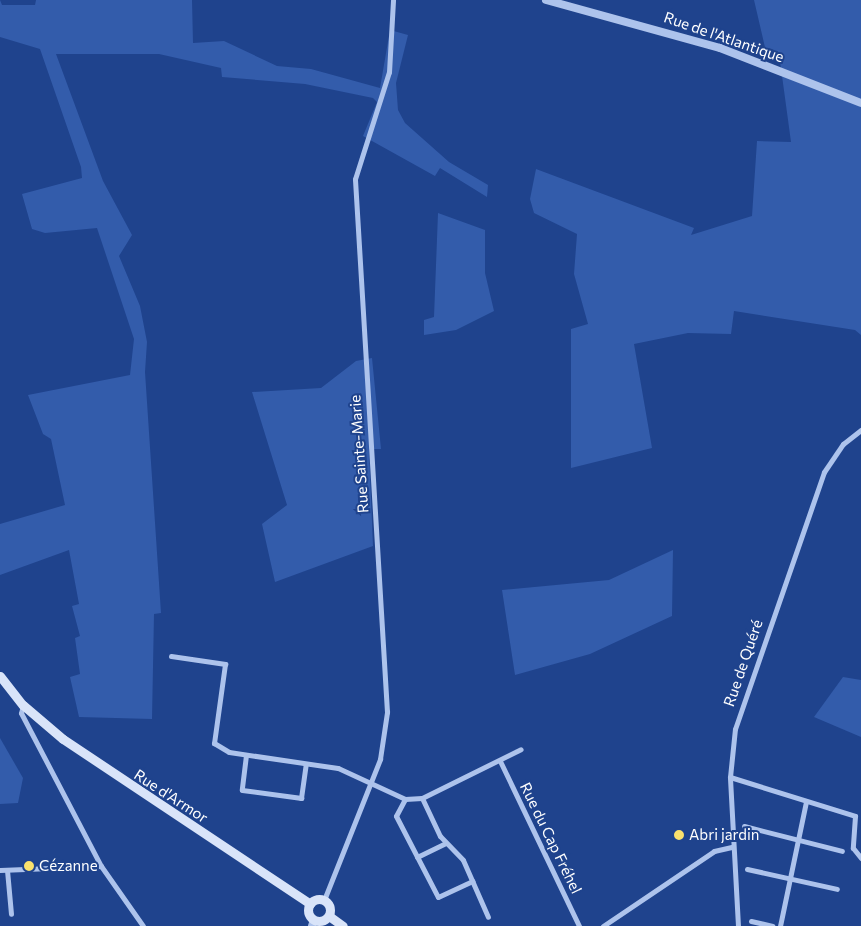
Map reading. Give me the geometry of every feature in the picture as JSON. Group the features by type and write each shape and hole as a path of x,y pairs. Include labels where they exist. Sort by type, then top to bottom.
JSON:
{"main road":[{"name":"Rue d'Armor","path":"0,676 23,705 104,769 310,904"},
{"path":"324,900 329,905 329,916 313,923 308,912 310,904 324,900"},
{"path":"329,916 343,926"}],"street":[{"name":"Rue Sainte-Marie","path":"324,900 372,782 387,712 355,179 389,72 393,0"},
{"name":"Rue de l'Atlantique","path":"546,0 720,48 861,103"},
{"name":"Rue de Quéré","path":"738,926 732,847 730,777 744,697 819,483 843,444 861,430"},
{"path":"172,656 225,664 214,743 246,755 338,768 372,782 405,799 422,798 521,749"},
{"path":"23,705 21,713 53,770 101,866 143,926"},
{"path":"246,755 242,790 301,798 306,764"},
{"name":"Rue du Cap Fréhel","path":"500,761 579,926"},
{"path":"730,777 856,816 853,848 861,858"},
{"path":"422,798 446,843 463,860 488,917"},
{"path":"405,799 396,816 438,897 472,881"},
{"path":"780,926 806,802"},
{"path":"744,826 798,842 842,851"},
{"path":"417,857 446,843"},
{"path":"603,926 714,852 732,847"},
{"path":"0,870 101,866"},
{"path":"747,869 837,889"},
{"path":"7,870 11,914"},
{"path":"751,921 772,926"}],"shaded area":[{"path":"0,0 2,5 35,5 36,0 192,0 193,43 224,41 277,66 311,69 380,88 390,30 408,35 396,83 398,110 405,123 449,162 488,185 487,197 440,168 435,176 363,136 377,102 373,98 305,84 222,77 221,68 159,54 56,54 103,181 132,235 119,256 140,306 147,342 145,372 161,613 154,614 152,719 79,717 70,677 80,674 75,638 80,636 72,606 79,604 69,550 0,575 0,524 65,505 51,439 43,434 28,395 130,375 134,339 97,228 45,233 32,229 22,194 82,178 81,167 40,49 0,37"},
{"path":"754,0 861,0 861,335 855,330 734,311 731,334 688,333 634,344 652,448 571,468 571,329 588,324 574,274 577,234 534,213 530,199 536,169 694,228 691,235 752,216 757,141 791,142 780,61 767,56"},
{"path":"438,213 485,230 485,273 494,311 456,330 424,335 424,320 434,317"},
{"path":"372,358 381,449 369,449 373,546 275,582 262,524 287,505 252,392 321,388 356,361"},
{"path":"673,550 672,616 590,654 515,675 502,590 609,580"},
{"path":"843,677 861,680 861,737 814,717"},
{"path":"0,738 23,778 18,803 0,804"}],"place":[{"name":"Abri jardin","path":"679,835"},
{"name":"Cézanne","path":"29,866"}]}
